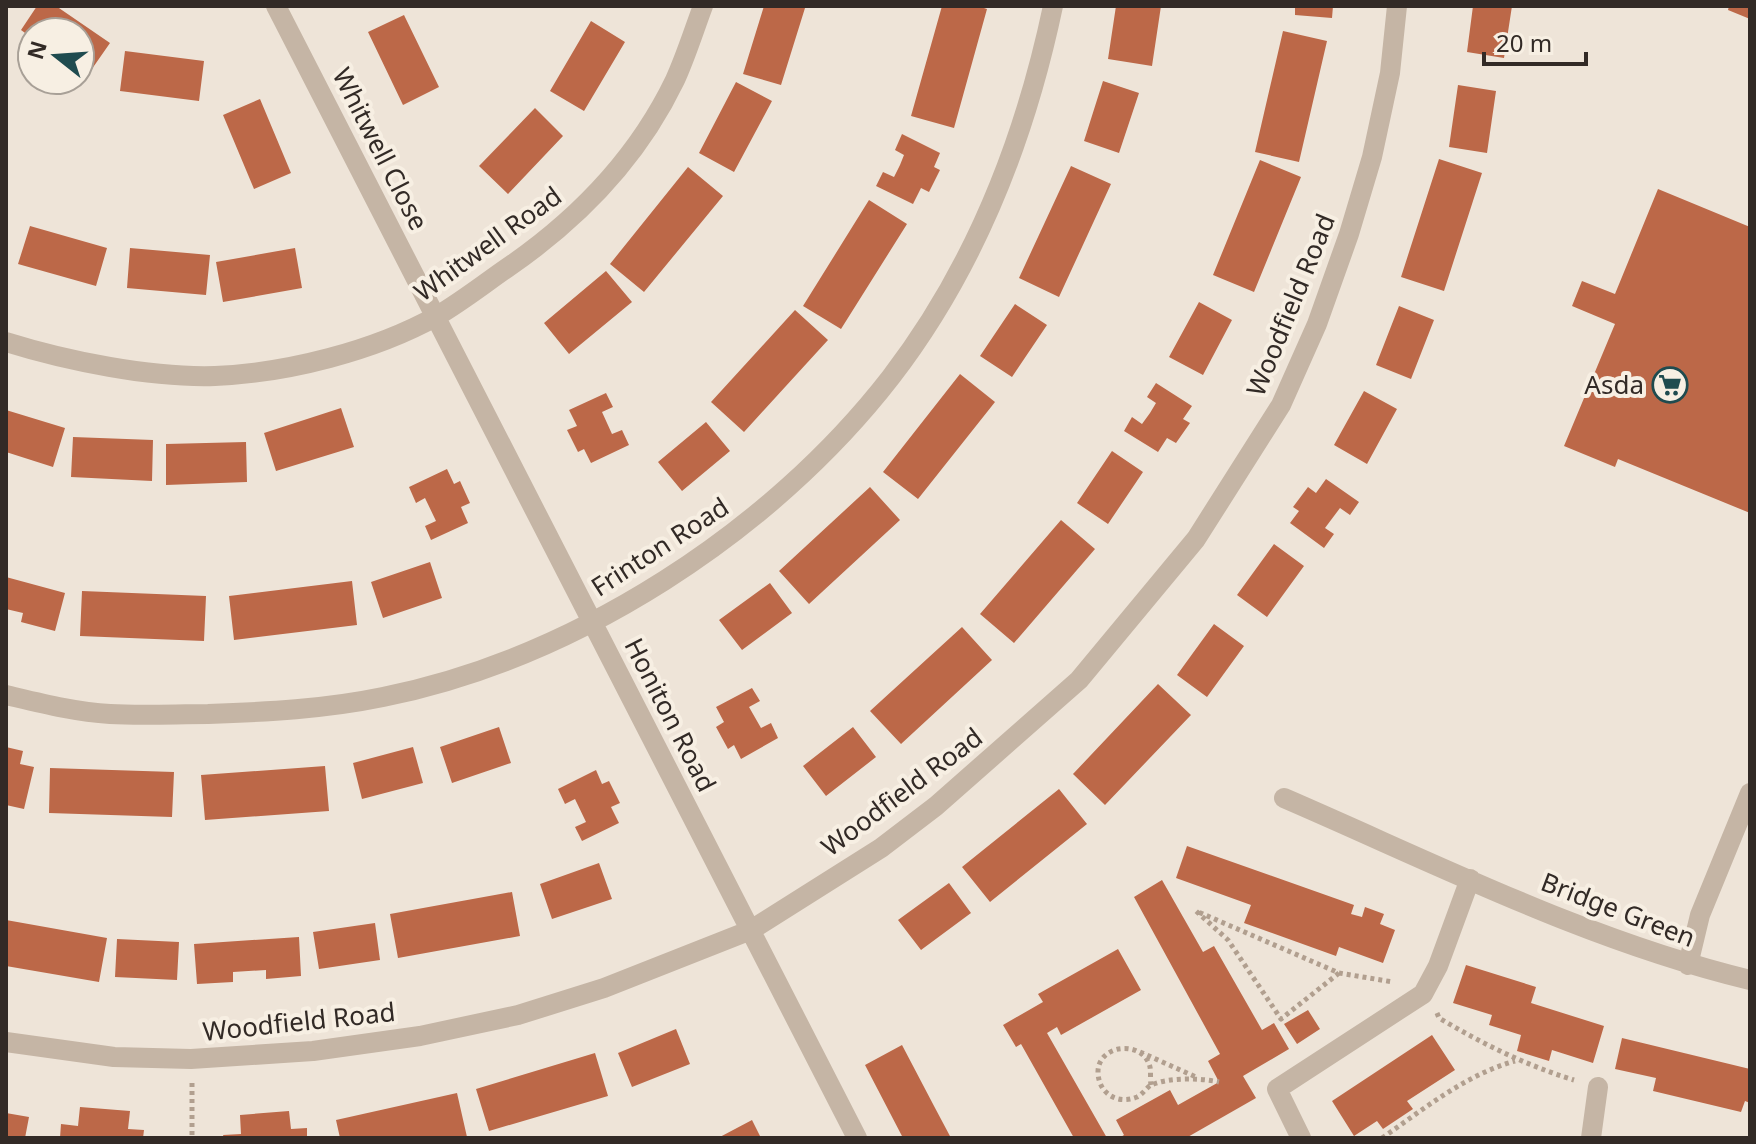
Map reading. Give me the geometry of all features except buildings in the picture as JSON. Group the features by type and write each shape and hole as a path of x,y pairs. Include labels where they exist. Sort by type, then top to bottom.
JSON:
{"street":[{"name":"Whitwell Close","path":"276,6 437,316"},
{"name":"Whitwell Road","path":"6,342 44,354 122,368 215,376 272,369 361,349 437,316 577,215 606,182 647,127 674,80 703,6"},
{"name":"Frinton Road","path":"6,695 106,714 261,712 386,697 456,678 516,655 593,621 695,562 741,528 833,444 892,376 935,312 974,241 1007,170 1037,75 1053,6"},
{"name":"Woodfield Road","path":"6,1042 114,1057 191,1059 344,1047 420,1036 518,1015 604,988 751,930 881,848 936,806 1079,680 1196,539 1281,405 1317,324 1372,157 1390,73 1397,6"},
{"name":"Honiton Road","path":"437,316 857,1138"},
{"path":"1688,965 1700,915 1741,834 1750,793"},
{"name":"Bridge Green","path":"1284,798 1595,932 1688,965 1750,980"},
{"path":"1301,1138 1277,1089 1403,1009 1428,988 1470,879"},
{"path":"1591,1138 1598,1087"}],"path":[{"path":"1339,973 1281,1019 1228,940 1196,911 1339,973 1428,988 1439,1018 1490,1048 1598,1087"},
{"path":"1197,1077 1151,1085 1141,1095 1126,1101 1110,1097 1099,1084 1098,1067 1107,1053 1123,1047 1197,1077 1219,1082"},
{"path":"1139,1051 1150,1064 1151,1085"},
{"path":"191,1059 192,1138"},
{"path":"1382,1138 1469,1078 1517,1060"}],"place":[{"name":"Asda","path":"1670,385"}]}
